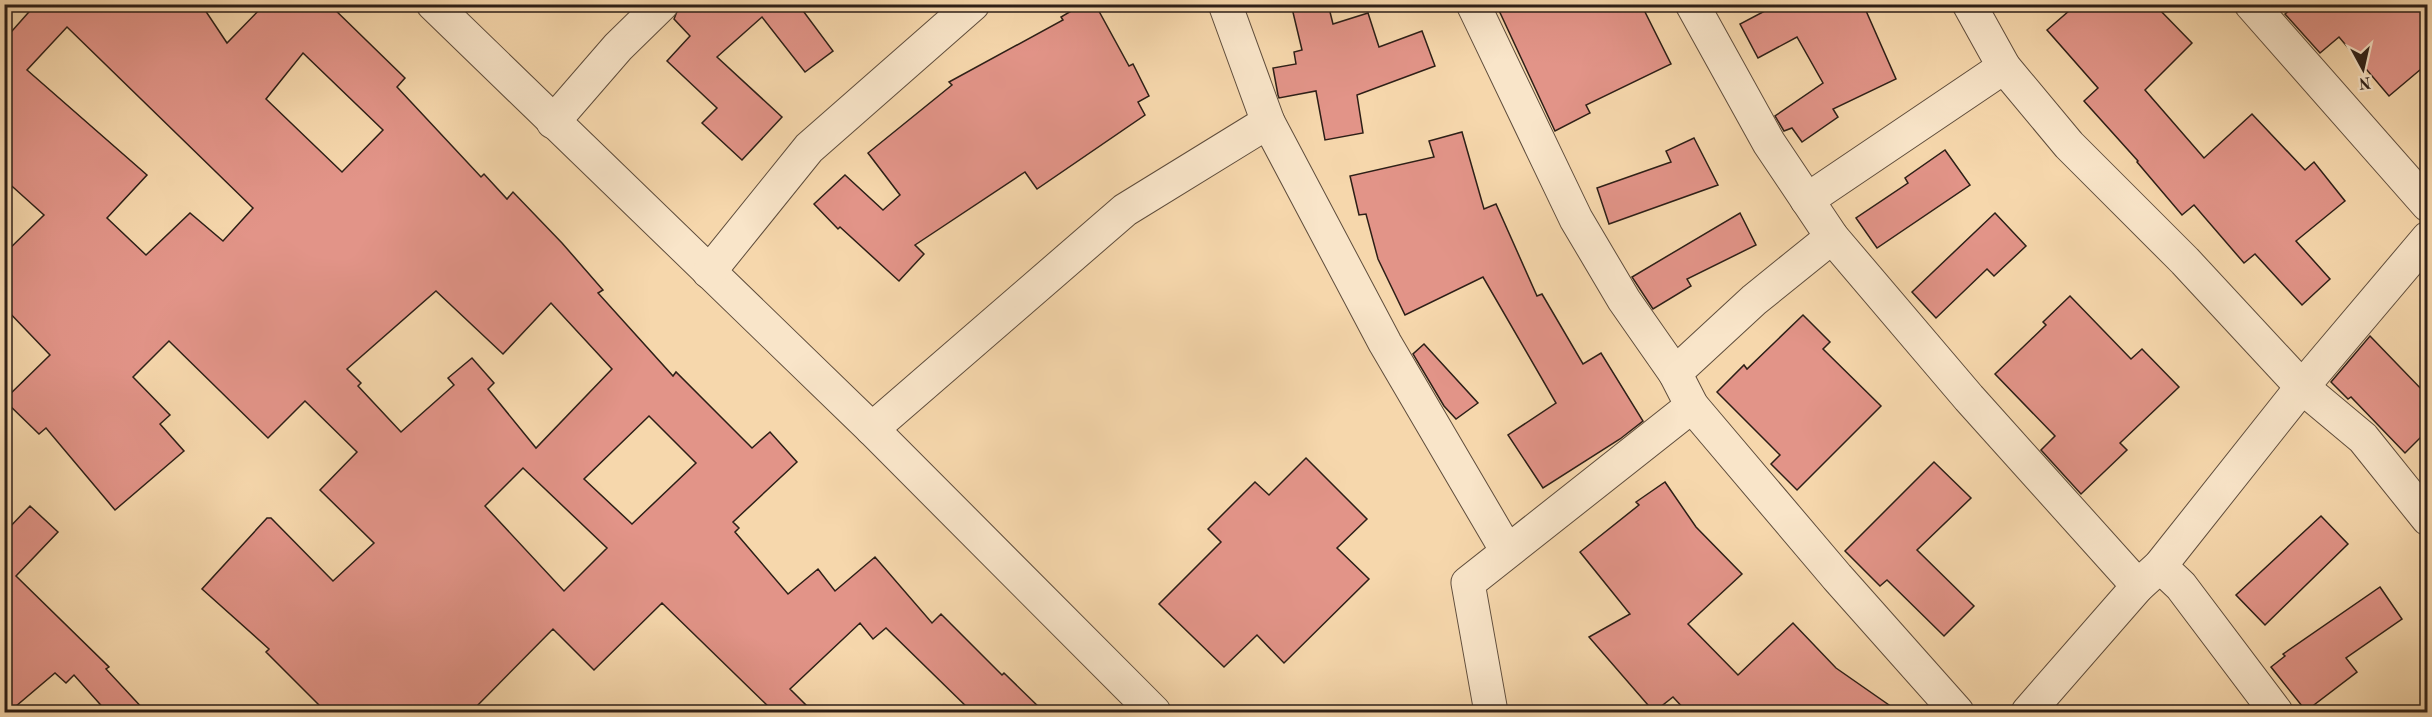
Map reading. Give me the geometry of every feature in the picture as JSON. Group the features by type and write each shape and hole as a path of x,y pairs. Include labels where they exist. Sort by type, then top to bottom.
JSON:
{"street":[{"path":"433,4 872,429 1154,712"},
{"path":"553,122 618,47 662,4"},
{"path":"709,272 809,148 973,4"},
{"path":"1225,4 1268,122 1385,343 1507,551"},
{"path":"1473,4 1576,219 1624,300 1675,373 1692,406 1957,712"},
{"path":"1692,4 1769,143 1832,237 1969,398 2149,576 2181,586 2276,712"},
{"path":"2252,4 2427,205"},
{"path":"1978,8 2004,67 2069,145 2185,261 2302,387 2364,438 2427,519"},
{"path":"1807,200 2004,67"},
{"path":"872,429 1125,210 1268,122"},
{"path":"1675,373 1754,300 1832,237"},
{"path":"2028,712 2149,576 2302,387 2427,238"},
{"path":"1491,712 1468,583 1692,406"}],"building":[{"path":"36,4 201,4 227,43 265,4 329,4 405,78 397,87 481,177 484,174 507,199 513,192 562,243 603,290 598,293 673,376 676,372 752,448 770,432 797,462 733,522 739,528 735,532 788,594 818,569 835,591 875,557 932,623 941,614 1002,675 1004,673 1044,712 972,712 886,628 873,639 860,623 790,689 813,712 774,712 662,603 594,670 553,629 471,712 326,712 266,652 269,649 202,589 267,518 271,518 333,581 374,543 320,490 357,452 305,401 268,438 169,341 133,377 170,415 160,424 184,451 115,510 46,428 39,434 4,400 50,355 4,307 4,254 44,215 4,179 4,40","holes":["67,27 253,208 223,241 190,213 146,255 107,218 147,175 27,70","303,53 383,130 342,172 266,99","436,291 503,354 551,303 612,369 536,448 488,389 494,383 472,358 448,378 454,385 401,432 358,386 361,383 347,369","649,416 696,463 632,524 584,479","523,468 607,548 564,591 485,506"]},
{"path":"680,4 798,4 833,51 805,72 762,17 717,57 782,117 742,160 702,123 717,108 667,61 690,36 674,19"},
{"path":"1083,4 1095,4 1129,66 1133,64 1149,96 1138,102 1145,115 1037,189 1025,172 915,245 924,254 899,281 840,227 838,229 814,204 845,175 883,210 900,195 868,153 952,85 949,82 1063,20 1061,17"},
{"path":"1291,4 1328,4 1333,24 1368,13 1379,47 1422,31 1435,66 1357,95 1363,133 1325,140 1316,91 1279,98 1278,95 1273,68 1296,64 1294,52 1302,50"},
{"path":"1496,4 1641,4 1671,64 1586,105 1590,113 1555,131"},
{"path":"1778,4 1863,4 1896,79 1833,109 1838,117 1802,142 1792,128 1784,131 1775,116 1823,83 1797,37 1758,58 1740,24"},
{"path":"2077,4 2154,4 2192,43 2145,90 2204,158 2252,114 2305,170 2314,162 2345,201 2296,241 2330,279 2302,305 2255,254 2244,263 2194,205 2182,215 2138,161 2084,101 2098,88 2047,30"},
{"path":"2297,4 2427,4 2427,64 2389,96 2339,37 2320,53 2285,14"},
{"path":"1462,132 1484,209 1496,204 1537,296 1542,294 1583,364 1601,353 1643,421 1620,439 1543,488 1508,435 1556,403 1483,277 1405,315 1378,259 1366,214 1359,215 1350,176 1434,157 1429,141"},
{"path":"1694,138 1718,185 1609,224 1597,188 1671,162 1666,151"},
{"path":"1945,150 1970,185 1877,248 1856,218 1908,183 1905,178"},
{"path":"1740,213 1756,245 1687,279 1691,286 1653,309 1632,277"},
{"path":"1995,213 2026,246 1994,276 1987,269 1936,318 1912,292"},
{"path":"2070,296 2131,359 2142,349 2179,387 2120,443 2127,450 2081,494 2041,450 2055,436 1995,374 2046,325 2043,322"},
{"path":"1803,315 1830,342 1823,349 1881,406 1797,490 1771,464 1780,455 1717,392 1744,365 1747,369"},
{"path":"2370,336 2427,395 2427,431 2405,453 2351,397 2348,399 2331,382"},
{"path":"1424,344 1478,403 1456,419 1444,406 1413,354"},
{"path":"1306,458 1367,519 1337,548 1369,579 1284,663 1257,635 1224,667 1159,604 1221,542 1208,529 1255,482 1269,495"},
{"path":"1934,462 1971,498 1917,550 1974,606 1944,636 1887,580 1880,586 1845,551"},
{"path":"1665,482 1696,527 1742,574 1688,624 1738,675 1793,623 1836,668 1899,712 1687,712 1673,697 1654,712 1589,637 1630,614 1580,552 1639,505 1636,502"},
{"path":"30,506 58,532 16,576 109,667 106,669 146,712 107,712 74,675 66,683 55,673 9,712 4,712 4,533"},
{"path":"2321,516 2348,544 2265,625 2236,595"},
{"path":"2380,587 2402,619 2346,658 2357,672 2306,711 2271,667 2285,656 2283,654"}]}
